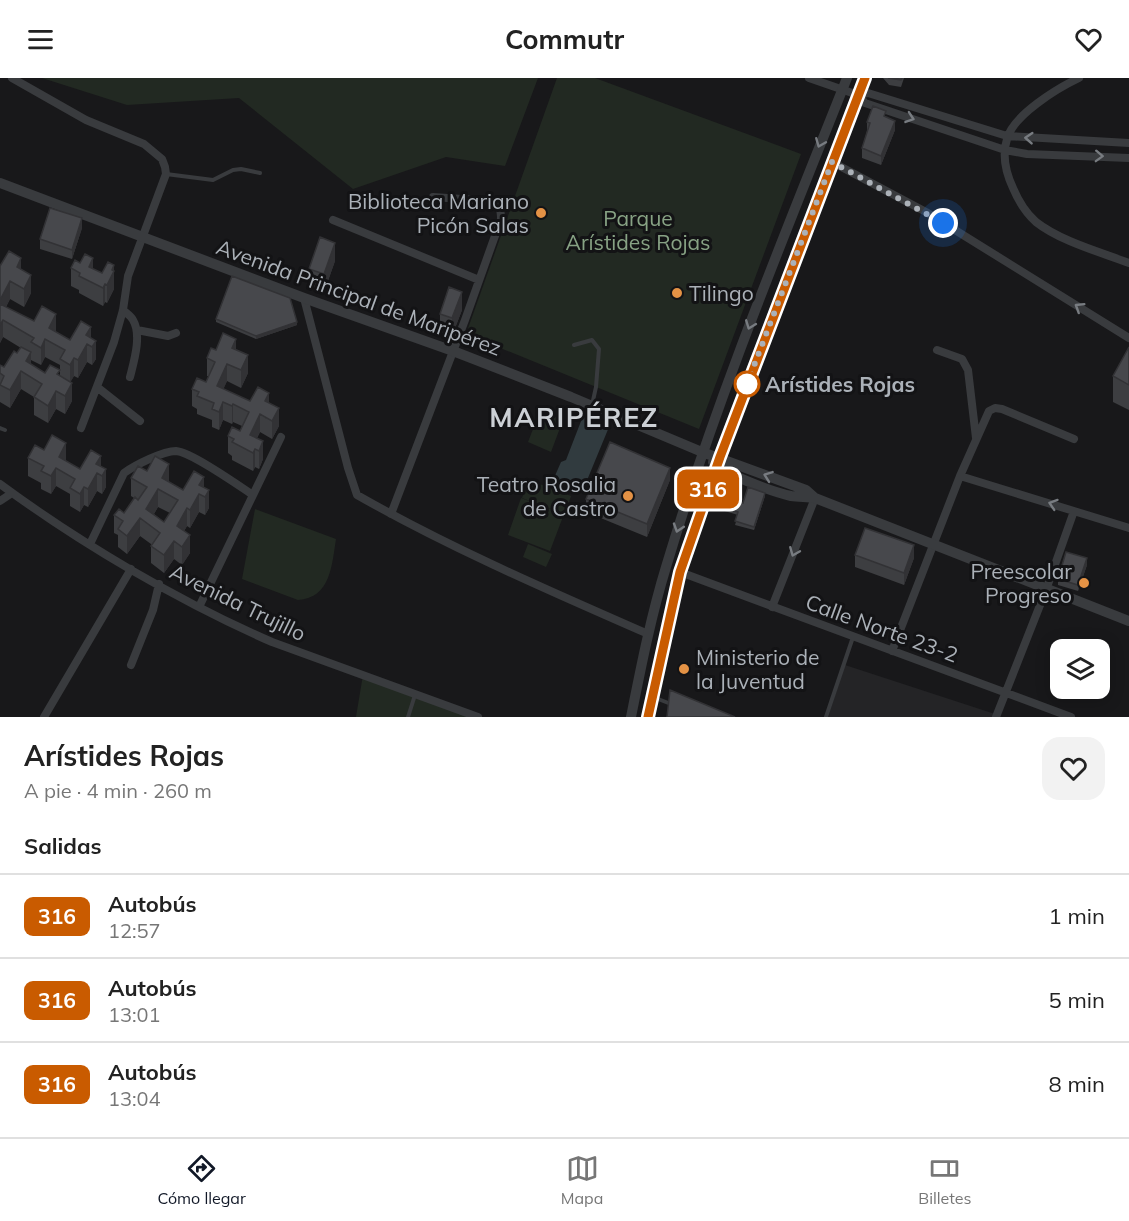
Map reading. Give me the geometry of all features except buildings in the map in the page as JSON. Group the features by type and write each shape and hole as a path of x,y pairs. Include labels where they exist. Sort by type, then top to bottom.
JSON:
{"street":[{"path":"12,78 86,120 144,144 162,159 165,167 166,174 128,276 123,310 114,342 81,428"},
{"path":"809,78 858,94 868,93 1007,136 1026,139 1129,143"},
{"path":"631,717 648,634 665,568 702,452 798,198 847,78"},
{"path":"648,717 680,572 718,461 864,78"},
{"path":"1079,78 1037,103 1024,114 1007,136 1005,150 1009,179 1024,209 1053,233 1129,263"},
{"path":"858,94 865,103 1005,150 1129,158"},
{"path":"832,162 926,212 1129,338"},
{"name":"Avenida Principal de Maripérez","path":"0,183 304,298 453,351 592,405 702,452 718,461 731,474 791,496 815,498 1129,621"},
{"path":"392,514 501,219 501,211 497,204 491,201 433,197"},
{"path":"333,220 479,280"},
{"path":"304,298 357,495 535,584 648,634"},
{"path":"123,310 133,320 137,330 135,358 130,377"},
{"path":"137,330 168,336 176,333"},
{"path":"937,351 962,359 968,370 976,440"},
{"path":"97,387 140,421"},
{"path":"892,651 960,476 991,409 1002,409 1074,439"},
{"path":"199,607 281,437"},
{"path":"90,544 124,473 132,467 170,452 185,453 253,495"},
{"path":"960,476 1129,528"},
{"name":"Avenida Trujillo","path":"0,484 90,544 199,607 272,642 478,717"},
{"path":"0,501 12,493"},
{"path":"772,607 815,498"},
{"path":"996,717 1074,511"},
{"path":"44,717 131,569"},
{"name":"Calle Norte 23-2","path":"680,572 1071,717"},
{"path":"131,665 153,610 159,584"}],"lane":[{"path":"166,174 213,180 232,170 241,169 260,173"},
{"path":"574,345 592,340 599,349 592,405"},
{"path":"0,428 5,430"},
{"path":"825,717 854,637"},
{"path":"408,717 415,694"},
{"path":"653,696 674,705"}],"shaded area":[{"path":"583,416 609,427 583,490 554,478 561,462 566,460"},
{"path":"845,665 995,714 994,717 828,717"}],"green space":[{"path":"42,78 538,78 505,166 446,157 353,189 239,98 127,105"},
{"name":"Parque Arístides Rojas","path":"557,78 595,78 801,154 699,429 466,334"},
{"path":"540,411 563,420 551,452 528,442"},
{"path":"529,480 571,496 565,514 522,498"},
{"path":"521,498 564,514 550,551 508,535"},
{"path":"255,509 336,539 328,578 317,593 309,598 298,600 242,579"},
{"path":"528,544 552,554 546,567 523,557"},
{"path":"363,675 478,717 356,717"}],"bus line":[{"name":"316","path":"648,717 680,572 710,483 851,109 865,78"}],"place":[{"name":"Biblioteca Mariano Picón Salas","path":"541,213"},
{"name":"Tilingo","path":"677,293"},
{"name":"Arístides Rojas","path":"747,384"},
{"name":"Teatro Rosalia de Castro","path":"628,496"},
{"name":"Preescolar Progreso","path":"1084,583"},
{"name":"Ministerio de la Juventud","path":"684,669"}],"district":[{"name":"MARIPÉREZ","path":"574,417"}],"route":[{"path":"747,384 832,162 943,223"}]}
